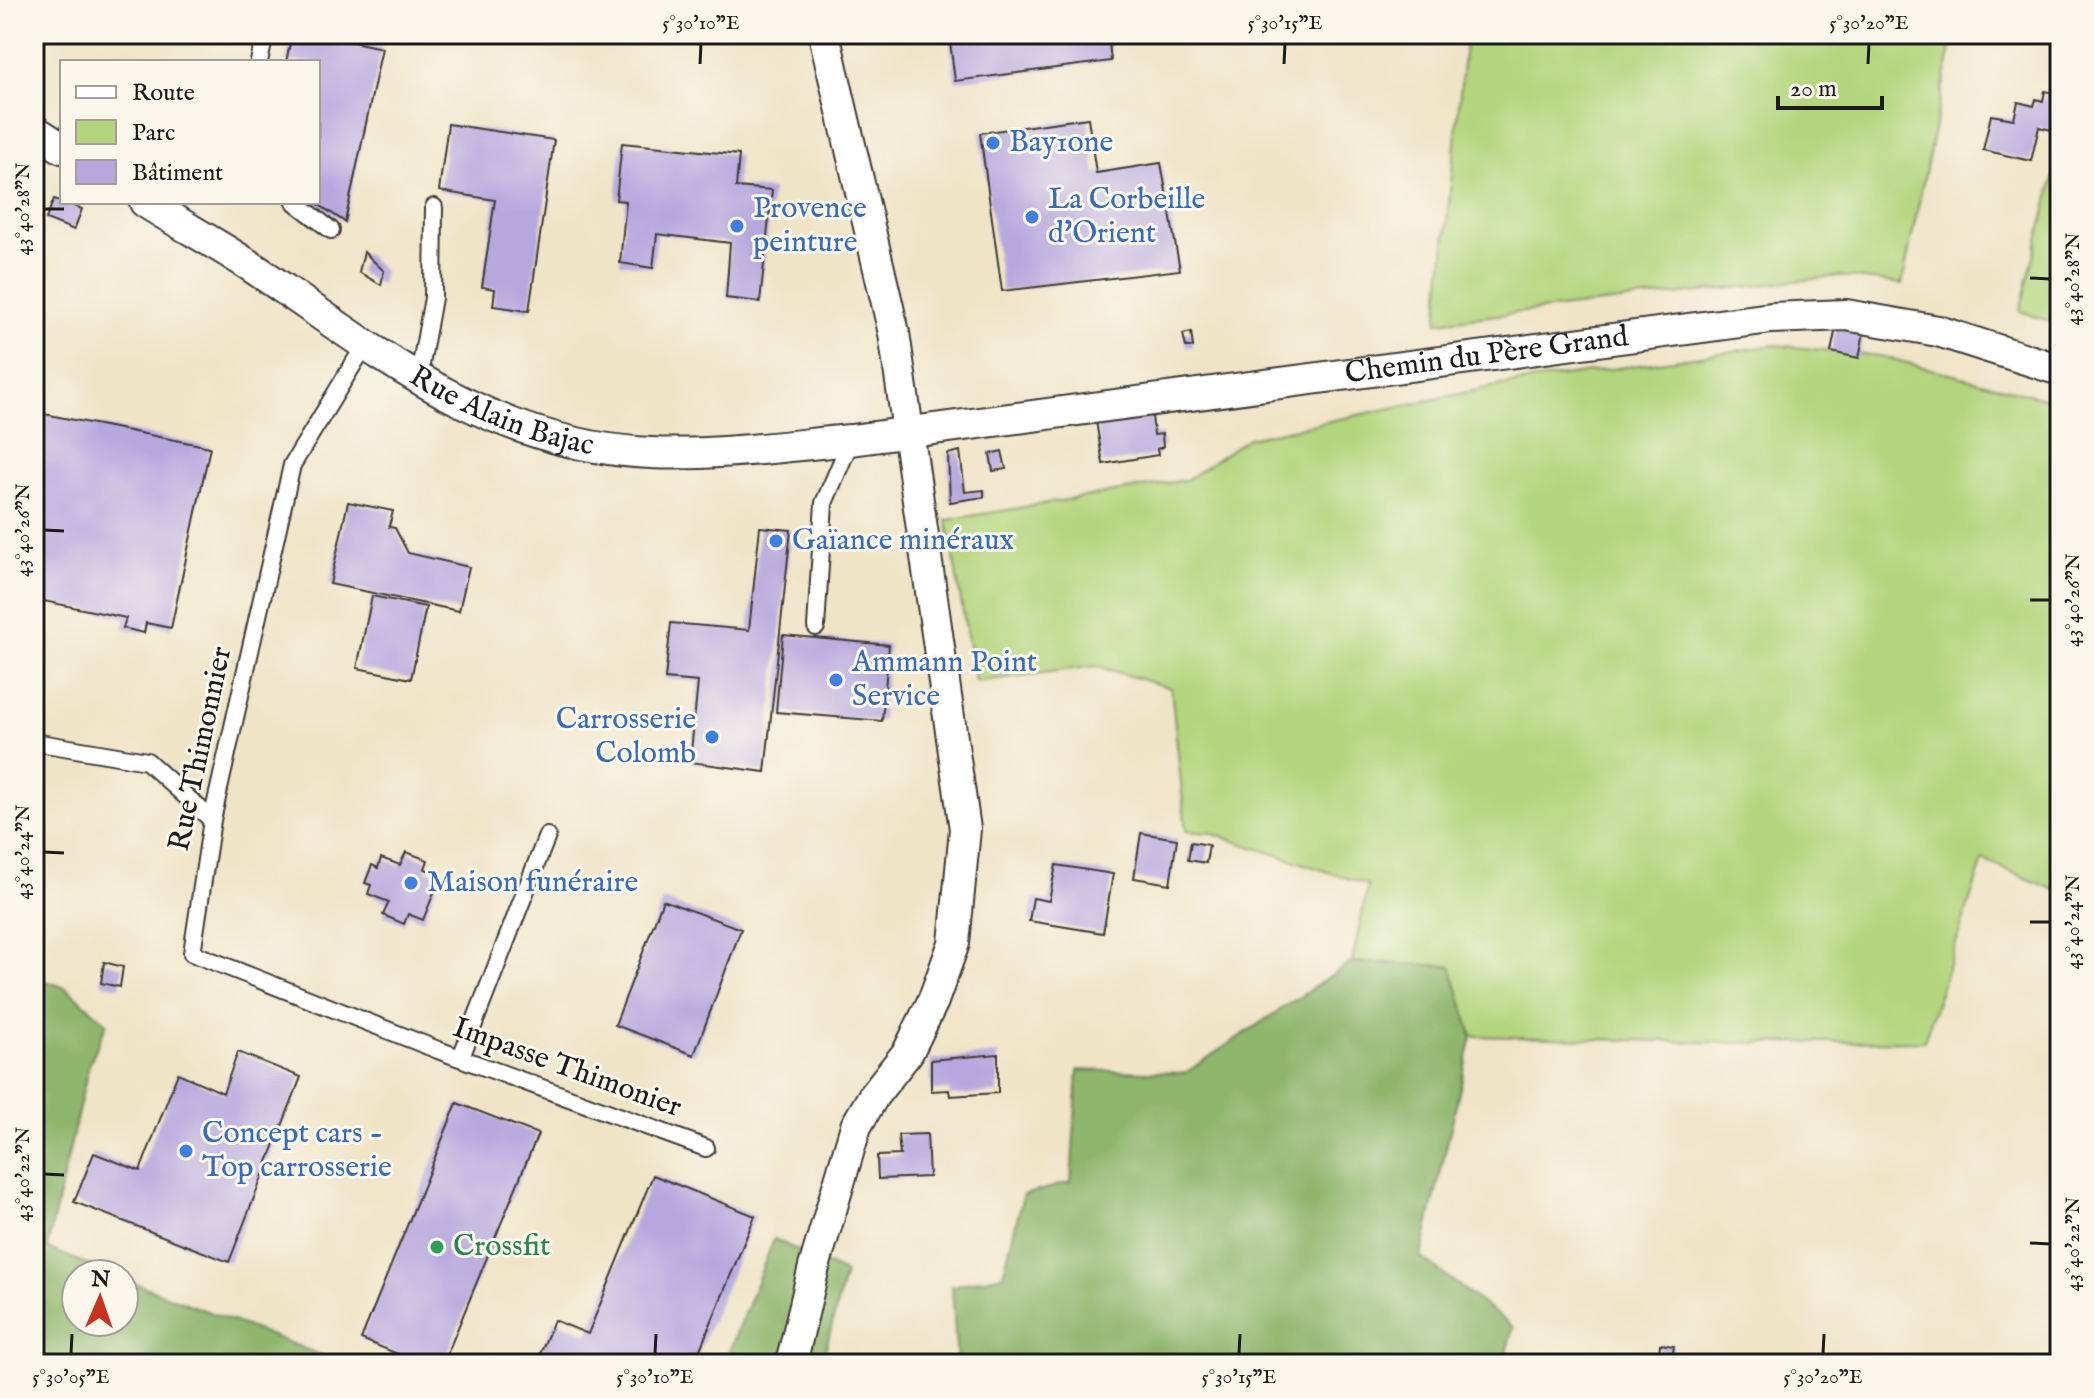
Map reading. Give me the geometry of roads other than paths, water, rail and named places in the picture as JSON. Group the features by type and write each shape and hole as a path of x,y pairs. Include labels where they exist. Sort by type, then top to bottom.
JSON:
{"street":[{"path":"791,1364 814,1267 856,1126 874,1095 908,1052 933,1001 954,943 965,829 894,333 824,34"},
{"path":"34,130 60,147"},
{"name":"Rue Alain Bajac","path":"148,204 252,266 418,381 487,417 547,437 649,453 728,451 910,433"},
{"name":"Chemin du Père Grand","path":"910,433 1771,318 1846,315 1938,331 2060,370"}],"lane":[{"path":"259,60 265,34"},
{"path":"298,204 331,230"},
{"path":"418,381 433,298 434,207"},
{"name":"Rue Thimonnier","path":"365,345 292,465 212,820 192,953 410,1040"},
{"path":"816,627 824,503 851,440"},
{"path":"34,742 147,761 212,820"},
{"path":"461,1057 547,836"},
{"name":"Impasse Thimonier","path":"410,1040 706,1148"}],"place":[{"name":"Bay1one","path":"993,143"},
{"name":"La Corbeille d'Orient","path":"1032,217"},
{"name":"Provence peinture","path":"737,226"},
{"name":"Gaïance minéraux","path":"776,541"},
{"name":"Ammann Point Service","path":"836,680"},
{"name":"Carrosserie Colomb","path":"712,737"},
{"name":"Maison funéraire","path":"411,883"},
{"name":"Concept cars - Top carrosserie","path":"186,1151"},
{"name":"Crossfit","path":"437,1247"}]}
